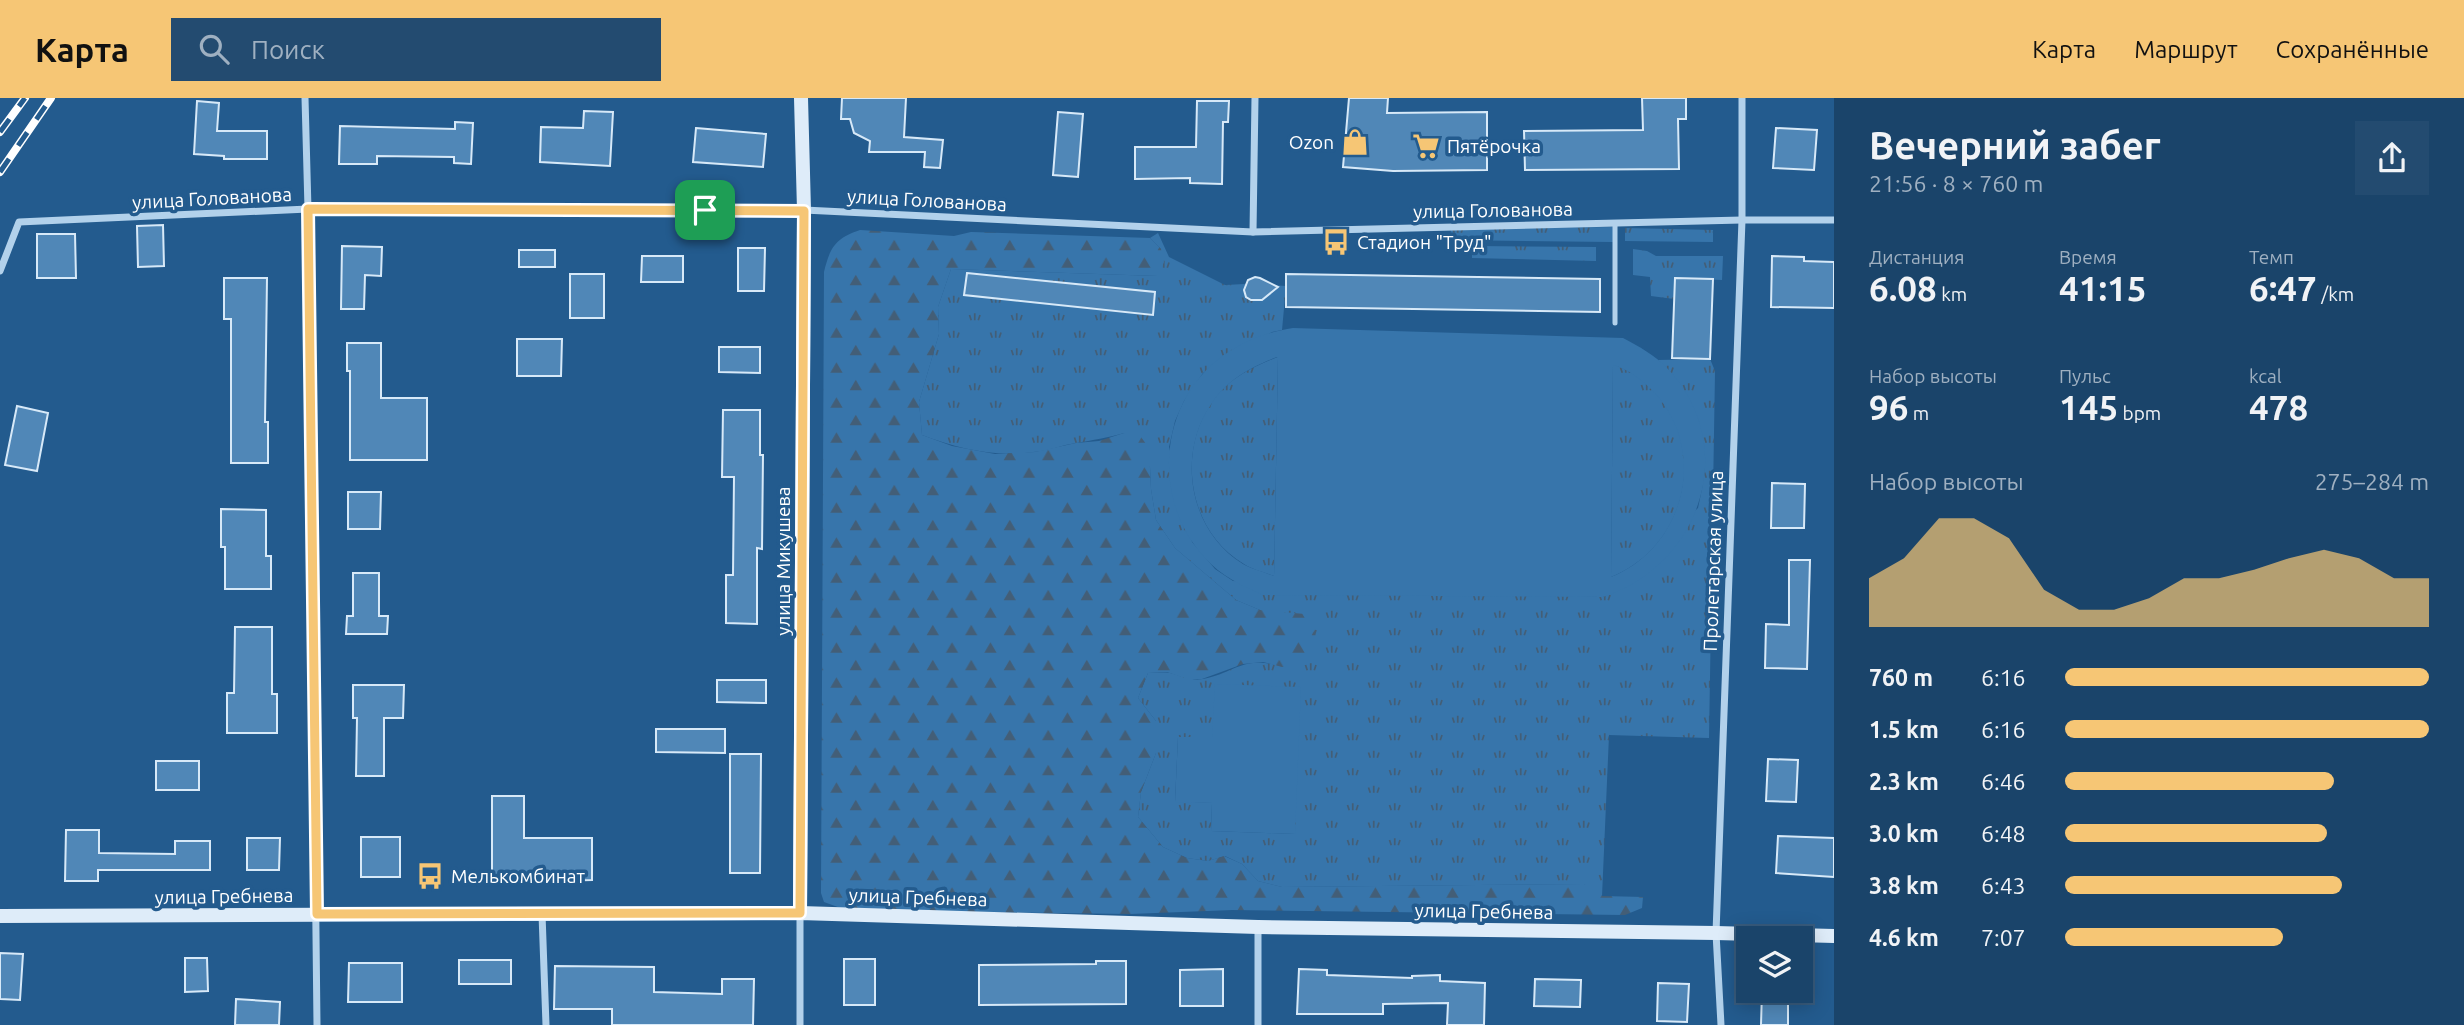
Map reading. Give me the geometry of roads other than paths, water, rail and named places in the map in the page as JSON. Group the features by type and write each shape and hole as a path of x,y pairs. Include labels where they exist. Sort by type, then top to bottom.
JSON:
{"street":[{"path":"305,98 317,1025"},
{"name":"улица Микушева","path":"800,1025 804,211 801,98"},
{"path":"1253,233 1255,98"},
{"name":"Пролетарская улица","path":"1721,1025 1716,933 1742,220 1742,98"},
{"name":"улица Голованова","path":"0,271 19,222 308,209 804,211 1253,233 1834,220"},
{"path":"542,913 546,1025"},
{"name":"улица Гребнева","path":"0,916 800,913 1258,927 1834,936"},
{"path":"1258,927 1258,1025"}],"lane":[{"path":"1615,223 1615,323"}],"railway":[{"path":"0,132 25,98"},
{"path":"0,172 51,98"}],"place":[{"name":"Ozon","path":"1355,142"},
{"name":"Пятёрочка","path":"1426,146"},
{"name":"Стадион \"Труд\"","path":"1336,242"},
{"name":"Мелькомбинат","path":"430,876"}]}
